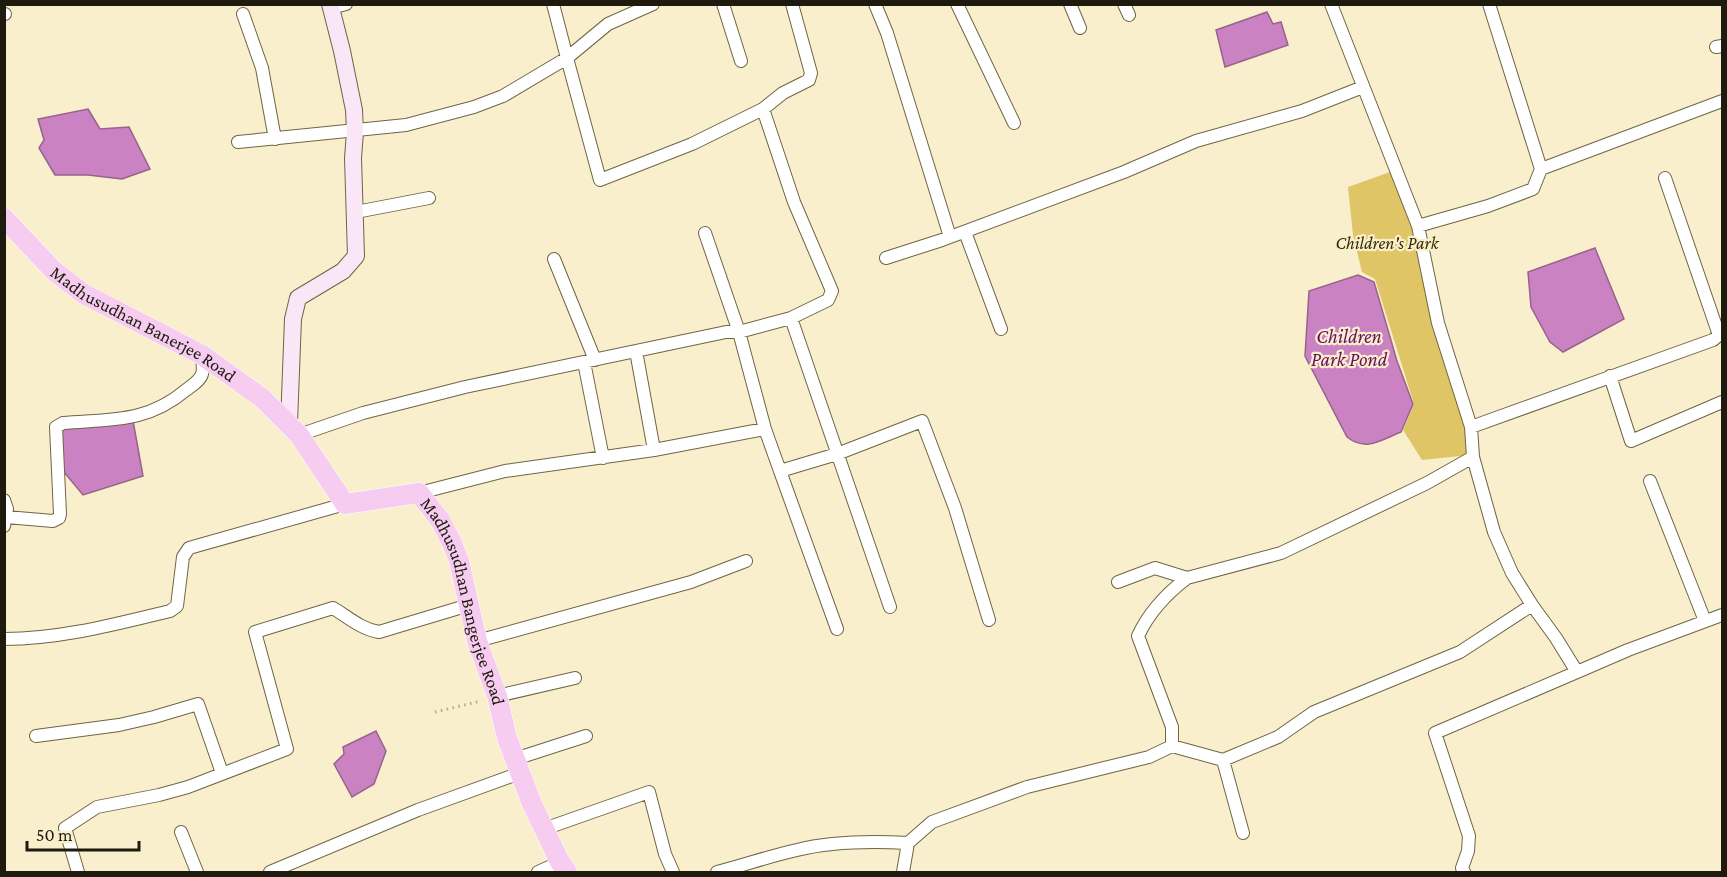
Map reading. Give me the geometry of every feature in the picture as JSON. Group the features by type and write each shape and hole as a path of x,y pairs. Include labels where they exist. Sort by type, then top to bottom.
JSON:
{"main road":[{"name":"Madhusudhan Banerjee Road","path":"4,218 54,271 84,294 202,355 253,391 294,429"},
{"path":"294,429 345,504"},
{"name":"Madhusudhan Bangerjee Road","path":"345,504 419,493 440,520 459,561 477,641 497,696 507,738 544,829 564,867"}],"street":[{"path":"553,4 600,180 692,144 763,109 783,93 805,82 810,77 792,4"},
{"path":"238,142 355,132 406,125 474,107 503,96 567,58 608,24 653,4"},
{"path":"723,4 741,61"},
{"path":"875,4 887,33 950,237"},
{"path":"957,4 1014,123"},
{"path":"1070,4 1080,28"},
{"path":"1330,4 1418,226 1438,323 1472,427 1473,457 1494,532 1512,573 1577,672"},
{"path":"1418,226 1488,206 1533,189 1541,170 1489,4"},
{"path":"335,6 354,110 353,158 357,256 343,271 297,298 293,319 294,429 465,387 726,332 740,332 791,318 828,300 832,291 798,210 763,109"},
{"path":"243,14 262,68 275,139"},
{"path":"886,258 950,237 1124,172 1196,141 1302,111 1363,87"},
{"path":"1541,170 1722,101"},
{"path":"1472,427 1668,357 1713,340 1719,335 1665,178"},
{"path":"356,212 429,198"},
{"path":"965,231 1001,329"},
{"path":"705,233 740,332 765,429 837,629"},
{"path":"554,259 589,361 603,458"},
{"path":"791,318 890,607"},
{"path":"636,351 654,450"},
{"path":"4,500 7,510 5,521 53,521 59,518 56,427 63,423 137,417 155,411 171,403 198,380 203,374 202,355"},
{"path":"1610,376 1631,441 1722,402"},
{"path":"780,471 837,454 922,421 955,508 989,620"},
{"path":"419,493 505,471 654,450 765,429"},
{"path":"1172,746 1172,727 1138,636 1145,619 1170,591 1186,578 1281,553 1427,483 1473,457"},
{"path":"1650,481 1705,621"},
{"path":"4,639 47,638 170,611 177,606 183,557 189,548 345,504"},
{"path":"477,641 691,582 746,561"},
{"path":"1118,582 1155,568 1186,578"},
{"path":"78,873 64,828 97,807 188,787 287,749 255,632 333,608 356,623 379,632 469,605"},
{"path":"903,873 908,843 932,822 1027,787 1149,757 1172,746 1223,760 1278,737 1314,712 1460,652 1532,606"},
{"path":"1464,873 1462,868 1468,850 1469,836 1435,733 1577,672 1722,615"},
{"path":"497,696 575,678"},
{"path":"36,736 119,725 198,704 222,773"},
{"path":"270,873 586,736"},
{"path":"1223,760 1243,833"},
{"path":"544,829 649,792 665,854 673,873"},
{"path":"181,832 196,873"},
{"path":"717,873 799,849 876,841 908,843"},
{"path":"538,873 564,867"}],"path":[{"path":"435,712 497,696"}],"green space":[{"name":"Children's Park","path":"1390,172 1397,177 1417,228 1469,431 1470,455 1422,460 1403,430 1414,404 1375,279 1362,272 1353,235 1348,187"}],"water":[{"path":"1267,12 1273,24 1281,22 1288,45 1225,67 1216,30"},
{"path":"88,109 100,129 129,127 150,169 122,179 88,175 55,175 39,148 44,140 38,119"},
{"path":"1595,248 1624,319 1563,352 1550,342 1531,307 1528,272"},
{"name":"Children Park Pond","path":"1358,275 1374,282 1397,361 1413,404 1401,432 1367,444 1361,444 1347,437 1305,356 1309,291"},
{"path":"132,415 143,476 83,495 59,466 59,426"},
{"path":"376,731 386,751 374,784 352,797 334,764 344,754 343,747"}]}
